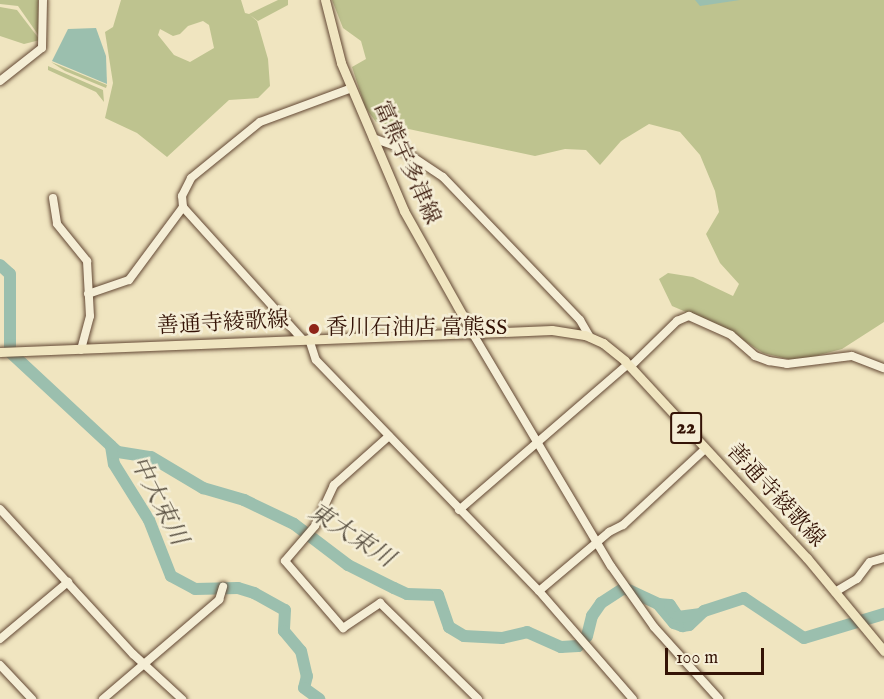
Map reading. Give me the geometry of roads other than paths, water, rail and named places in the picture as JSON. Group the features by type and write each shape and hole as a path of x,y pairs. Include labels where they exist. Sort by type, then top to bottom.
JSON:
{"main road":[{"name":"富熊宇多津線","path":"325,0 352,88 404,211 472,334"},
{"name":"善通寺綾歌線","path":"1,352 570,330 590,337 612,349 629,366 835,592 884,651"}],"street":[{"path":"0,81 42,48 43,0"},
{"path":"352,88 271,117 239,136 191,178 182,196 183,207 306,340 316,360 539,591 588,644 608,674 633,699"},
{"path":"373,138 398,147 443,177 580,320 590,337"},
{"path":"53,198 57,224 87,261 90,316 81,350"},
{"path":"88,294 129,280 183,207"},
{"path":"459,510 629,366 677,321 688,316 731,334 755,356 769,362 787,364 852,356 884,368"},
{"path":"472,334 622,582 637,603 719,699"},
{"path":"389,436 334,485 310,532 285,561 343,628 380,603 478,699"},
{"path":"539,591 597,542 623,525 705,449"},
{"path":"0,509 142,663 182,699"},
{"path":"835,592 857,579 870,562 884,558"},
{"path":"0,639 68,582"},
{"path":"103,699 142,663 219,600 224,589"},
{"path":"0,665 32,699"}],"waterway":[{"name":"東大束川","path":"0,265 10,274 10,352 118,452 151,457 203,488 244,500 294,524 348,565 407,594 438,595 449,627 464,636 502,638 527,632 561,647 578,646 587,636 592,616 601,603 624,588 658,604 674,623 682,626 689,625 704,611 744,598 804,638 884,614"},
{"name":"中大束川","path":"111,446 114,464 149,520 171,576 195,589 238,588 254,593 285,610 284,631 301,651 307,676 304,688 319,699"},
{"path":"658,604 670,605 678,617 699,614"}],"place":[{"name":"香川石油店 富熊SS","path":"314,329"}]}
